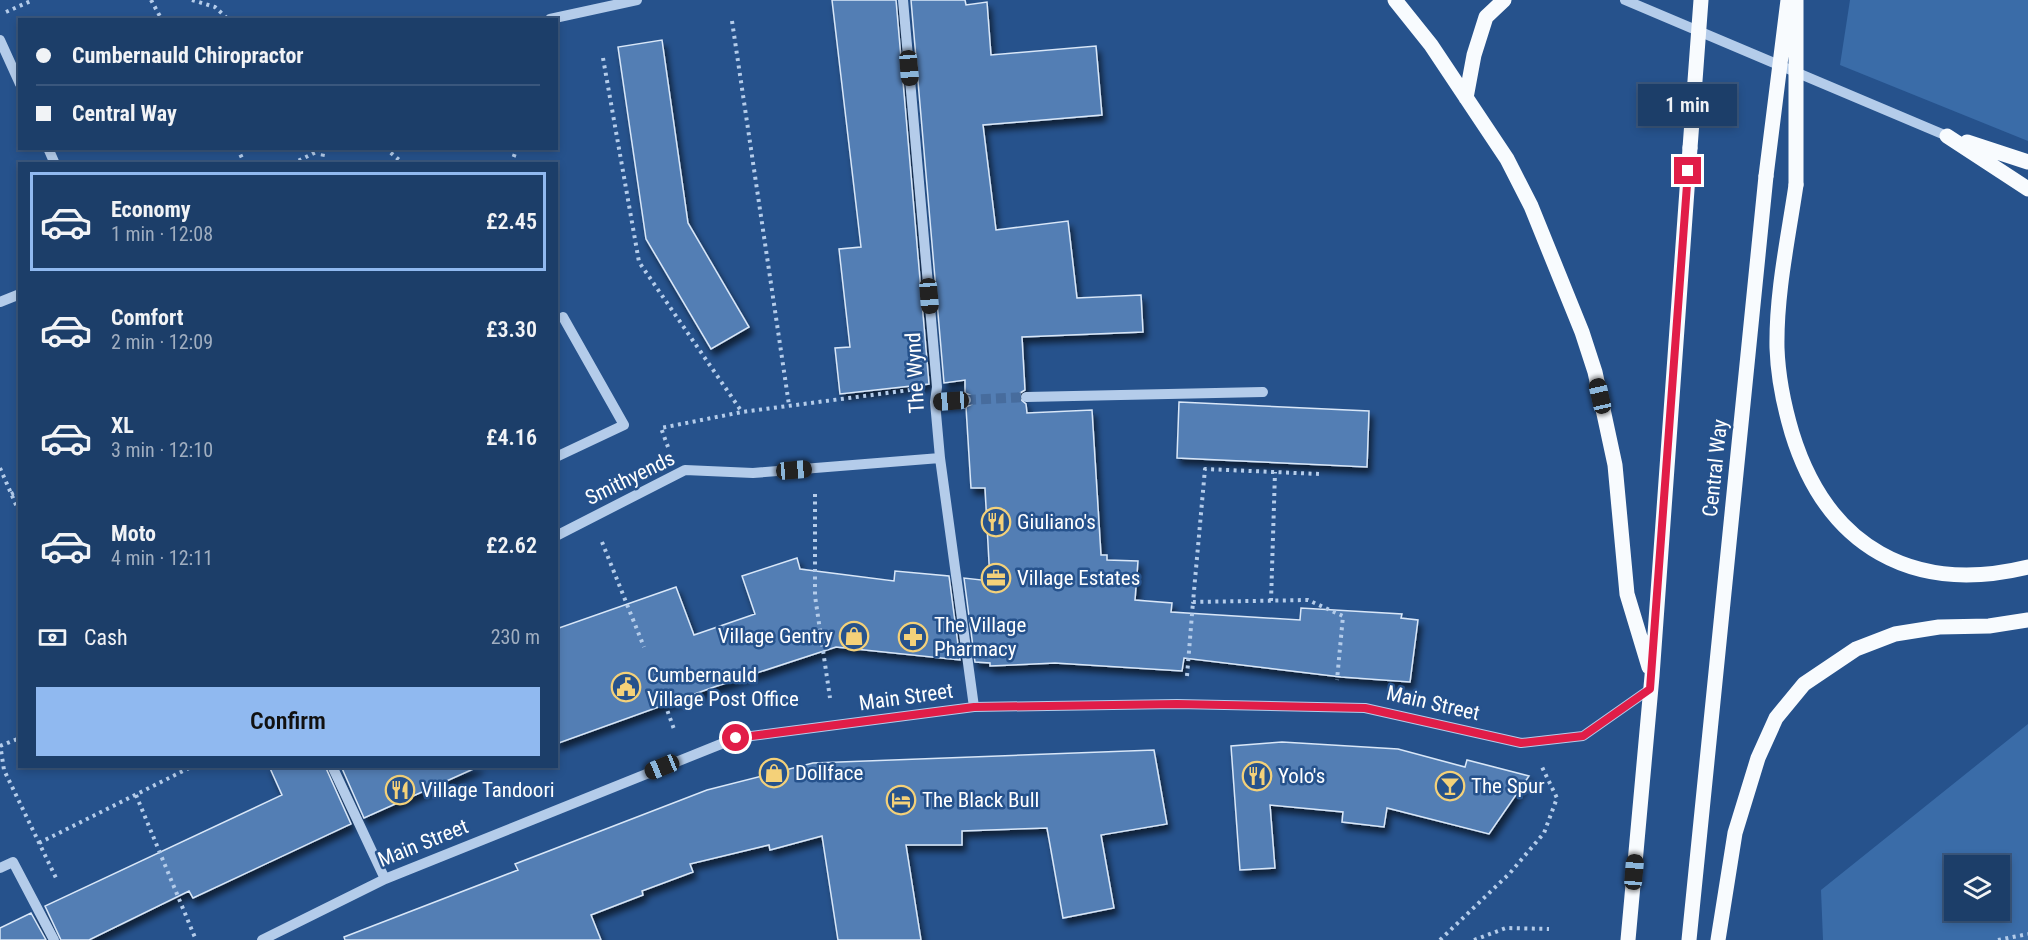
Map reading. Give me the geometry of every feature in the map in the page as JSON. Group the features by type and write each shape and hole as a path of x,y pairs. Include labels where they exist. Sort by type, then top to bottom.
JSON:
{"main road":[{"path":"1395,0 1431,45 1467,98 1496,142 1531,206 1591,362 1615,465 1627,594 1651,682"},
{"path":"1467,98 1474,55 1486,17 1504,0"},
{"path":"1628,940 1651,682 1701,0"},
{"name":"Central Way","path":"1689,940 1766,176 1788,0"},
{"path":"1796,0 1796,185 1777,320 1777,351 1785,410 1799,455 1820,498 1843,526 1877,550 1912,568 1955,576 1975,576 2028,567"},
{"path":"1947,136 2028,162"},
{"path":"1947,136 2028,189"},
{"path":"1718,940 1735,832 1758,758 1776,718 1804,684 1856,649 1895,634 1939,627 1989,626 2028,620"}],"street":[{"path":"555,18 637,0"},
{"name":"The Wynd","path":"903,0 937,387 935,402 940,458 974,707"},
{"path":"1625,0 1947,136"},
{"path":"0,40 18,80"},
{"path":"0,302 18,295"},
{"path":"558,456 624,425 563,317"},
{"path":"1026,397 1263,392"},
{"path":"935,402 966,400"},
{"name":"Smithyends","path":"558,535 685,470 753,473 940,458"},
{"name":"Main Street","path":"262,940 385,879 736,738 974,707 1177,704 1365,708 1521,743 1583,736 1651,682"},
{"path":"333,768 385,879"},
{"path":"0,868 13,862 54,940"}],"path":[{"path":"0,14 33,0"},
{"path":"151,0 161,18"},
{"path":"192,0 215,8 227,18"},
{"path":"732,21 789,405"},
{"path":"603,58 639,262 742,412"},
{"path":"296,162 320,150"},
{"path":"387,150 402,162"},
{"path":"679,473 661,428 789,405 937,387"},
{"path":"0,468 18,510"},
{"path":"815,468 815,596 825,651 833,726"},
{"path":"1187,679 1205,469 1319,474"},
{"path":"1271,601 1275,472"},
{"path":"11,494 18,491"},
{"path":"592,518 644,647"},
{"path":"1193,602 1308,600 1343,616 1337,684"},
{"path":"18,739 0,745 4,770 58,882"},
{"path":"1440,940 1510,873 1544,833 1557,798 1544,769 1521,743"},
{"path":"39,843 190,768"},
{"path":"136,795 196,940"},
{"path":"1474,940 1506,928 1549,929"},
{"path":"1998,940 2028,934"}],"shaded area":[{"path":"1850,0 2028,0 2028,141 1840,65"},
{"path":"2028,724 2028,940 1823,940 1821,890"}],"building":[{"path":"832,0 896,0 929,384 840,394 835,348 850,347 839,249 861,247"},
{"path":"911,0 965,0 966,5 987,2 991,55 1096,46 1102,115 983,125 996,230 1068,221 1077,298 1141,295 1143,332 1022,337 1025,390 1020,393 1019,398 1026,404 1027,413 1092,410 1101,555 1107,555 1107,560 1138,561 1135,600 1172,603 1171,612 1300,620 1301,608 1402,614 1401,618 1418,620 1410,682 1341,677 1184,658 1182,671 1055,663 990,666 990,663 975,662 964,578 990,581 985,488 971,488 966,407 972,404 972,396 965,393 965,380 944,383"},
{"path":"662,40 688,223 749,327 711,349 646,239 618,47"},
{"path":"1179,402 1369,411 1367,467 1177,458"},
{"path":"797,558 800,569 894,581 895,571 949,576 960,660 836,647 714,687 558,743 558,628 676,587 694,635 755,614 742,576"},
{"path":"1282,742 1398,749 1465,767 1467,760 1529,776 1489,834 1387,808 1384,827 1342,822 1343,812 1270,805 1275,868 1240,870 1231,746"},
{"path":"1154,750 1167,824 1101,835 1114,908 1063,918 1047,828 962,831 962,845 906,845 921,940 838,940 822,836 770,850 769,845 690,864 693,872 642,891 643,895 591,915 601,940 345,940 344,937 518,870 515,864 707,790 813,763"},
{"path":"270,768 326,768 351,824 193,898 189,891 89,940 61,940 45,906 282,795"},
{"path":"342,768 476,768 364,818"},
{"path":"31,913 46,940 0,940 0,928"}],"tunnel":[{"path":"966,400 1026,397"}],"place":[{"name":"Giuliano's","path":"996,522"},
{"name":"Village Estates","path":"996,578"},
{"name":"Village Gentry","path":"854,636"},
{"name":"The Village Pharmacy","path":"913,637"},
{"name":"Cumbernauld Village Post Office","path":"626,687"},
{"name":"Dollface","path":"774,773"},
{"name":"Yolo's","path":"1257,776"},
{"name":"The Spur","path":"1450,786"},
{"name":"Village Tandoori","path":"400,790"},
{"name":"The Black Bull","path":"901,800"}],"route":[{"path":"736,738 974,707 1177,704 1365,708 1521,743 1583,736 1650,689 1688,171"}]}
